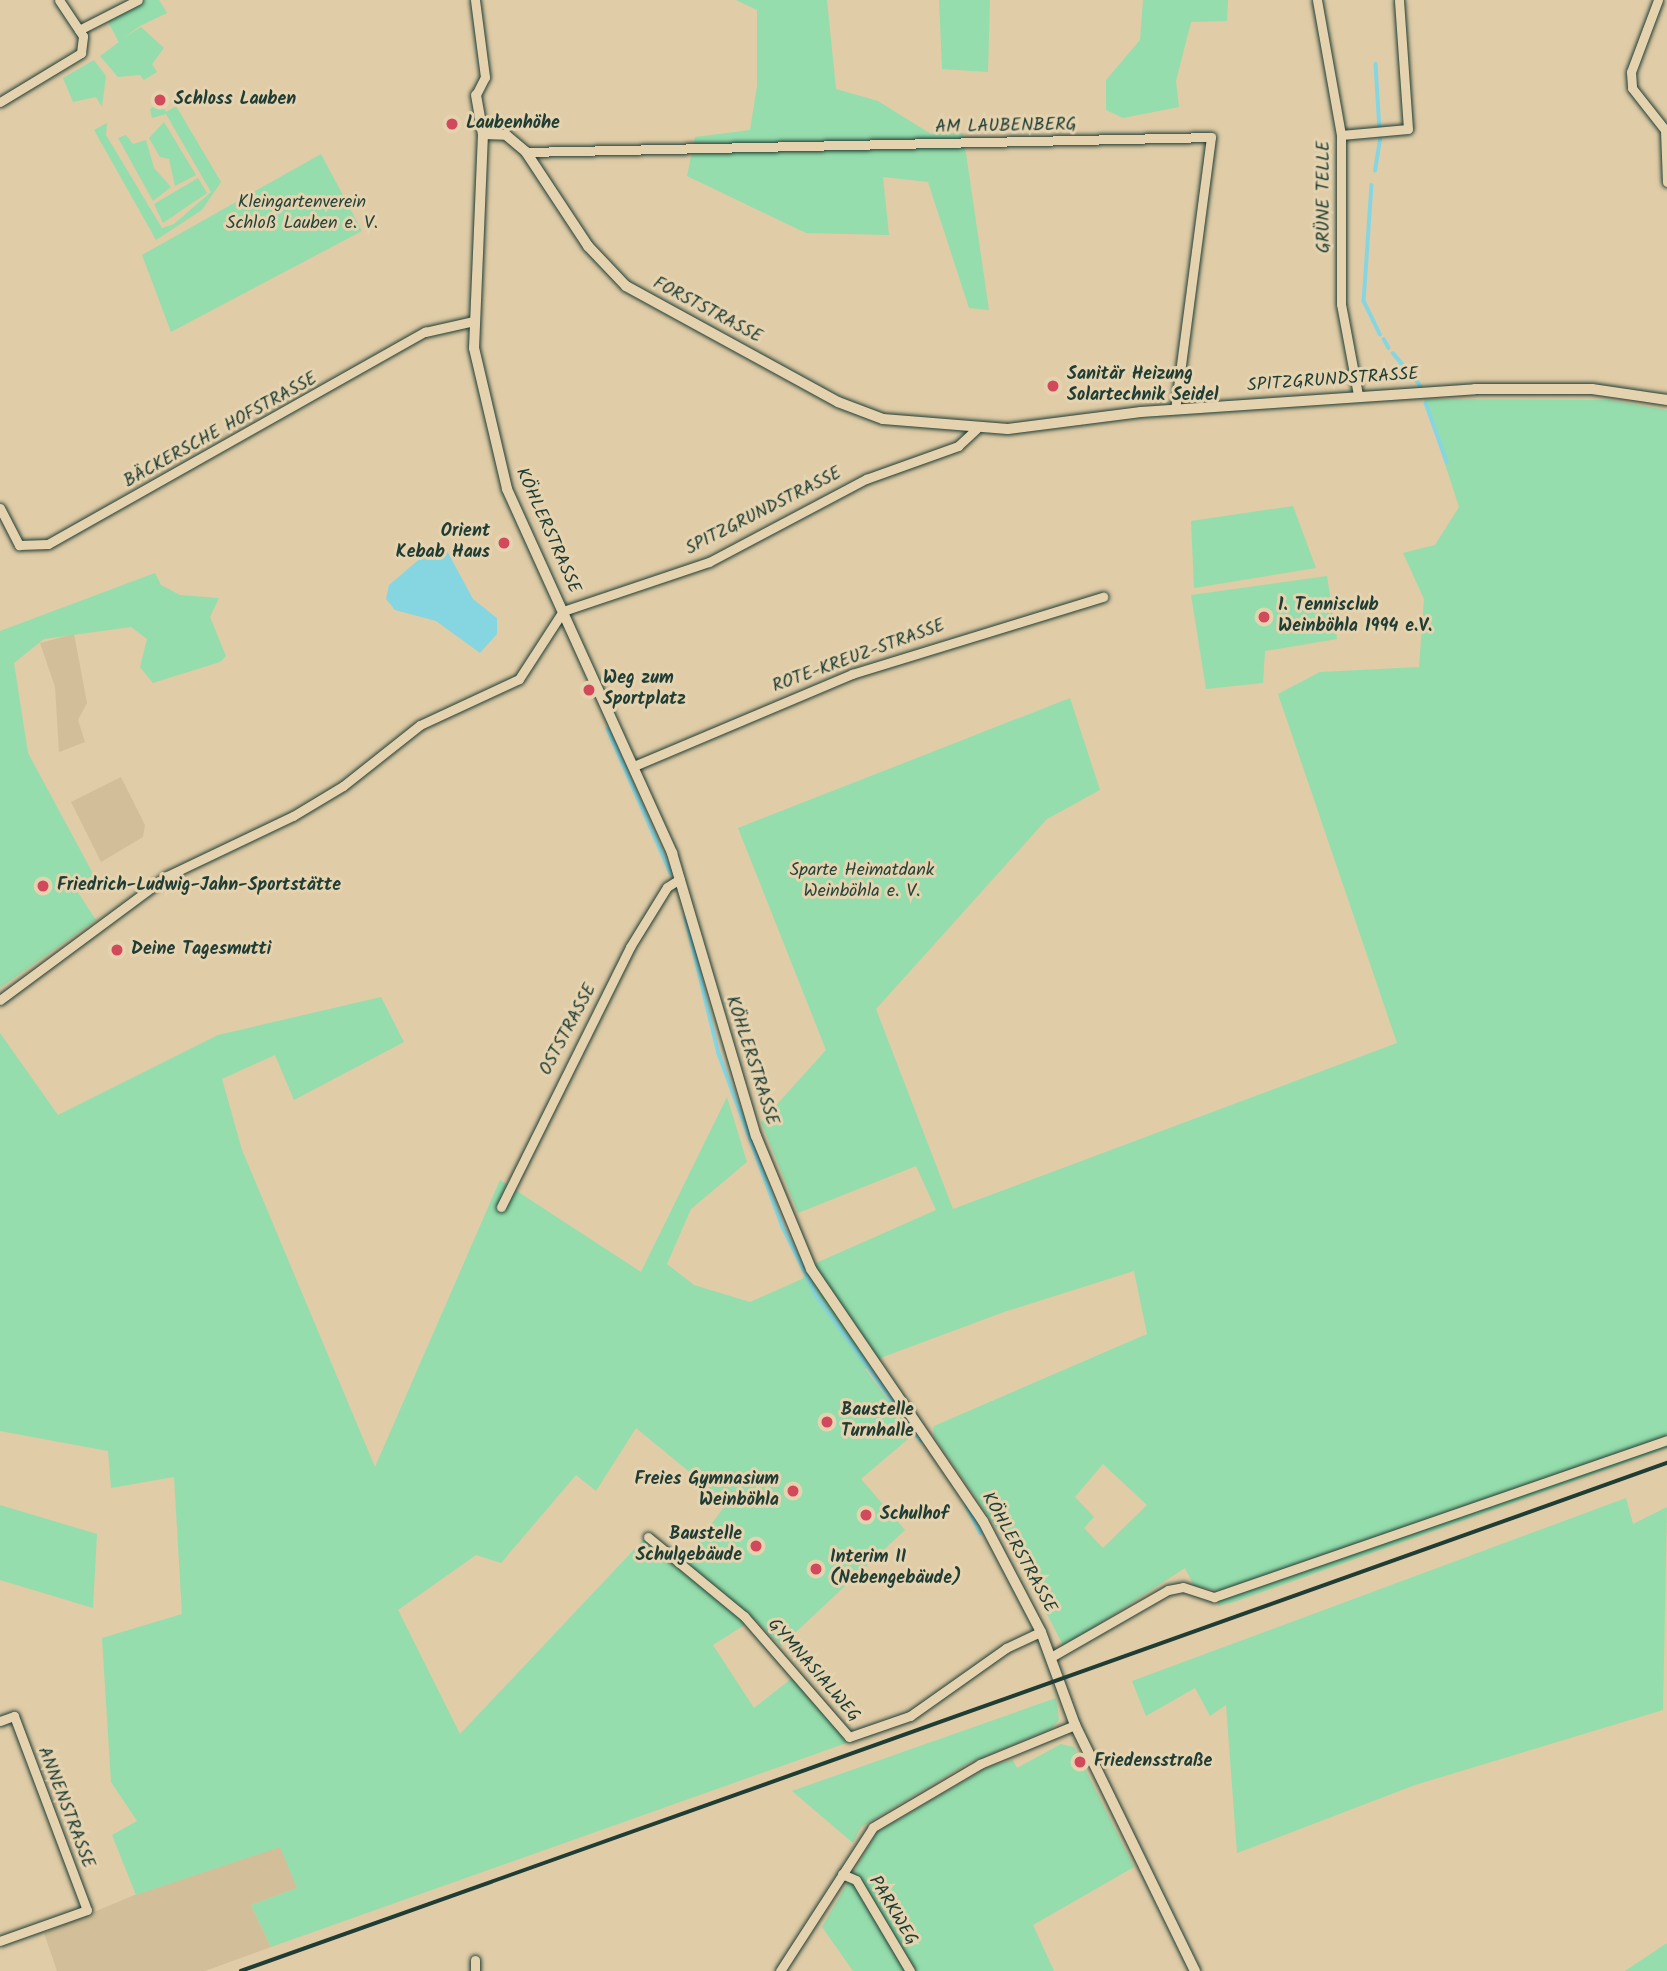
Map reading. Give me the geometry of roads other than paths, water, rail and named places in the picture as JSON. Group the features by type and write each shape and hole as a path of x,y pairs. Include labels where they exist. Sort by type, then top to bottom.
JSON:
{"street":[{"path":"0,102 77,58 84,41 59,0"},
{"path":"79,30 138,0"},
{"path":"475,0 485,77 476,95"},
{"name":"GRÜNE TELLE","path":"1317,0 1341,135 1341,304 1358,395"},
{"path":"1341,135 1408,129 1399,0"},
{"path":"1658,0 1631,72 1632,88 1665,130 1667,182"},
{"name":"KÖHLERSTRASSE","path":"476,95 483,134 474,321 477,375 501,470 634,766 680,879 756,1136 811,1269 984,1521 1041,1632 1075,1725 1195,1971"},
{"name":"FORSTSTRASSE","path":"483,134 506,135 526,152 588,246 639,295 859,411 908,425 976,429"},
{"name":"AM LAUBENBERG","path":"526,152 1211,137 1175,409"},
{"name":"BÄCKERSCHE HOFSTRASSE","path":"0,508 19,545 48,544 425,332 474,321"},
{"name":"SPITZGRUNDSTRASSE","path":"563,611 709,562 866,479 958,446 976,429 1175,409 1358,395 1549,388 1667,400"},
{"name":"ROTE-KREUZ-STRASSE","path":"634,766 852,674 1103,597"},
{"path":"0,1000 167,876 293,816 343,786 419,725 519,679 563,611"},
{"name":"OSTSTRASSE","path":"500,1207 630,947 667,887 680,879"},
{"path":"1051,1657 1168,1590 1184,1587 1213,1597 1667,1440"},
{"name":"GYMNASIALWEG","path":"648,1537 744,1616 849,1737 910,1716 1006,1648 1041,1632"},
{"name":"ANNENSTRASSE","path":"0,1721 14,1716 87,1910 0,1941"},
{"path":"780,1971 873,1827 980,1763 1075,1725"},
{"name":"PARKWEG","path":"842,1874 856,1880 910,1971"},
{"path":"475,1960 475,1971"}],"water":[{"path":"435,546 446,549 473,599 497,618 497,634 480,653 436,621 395,610 386,599 389,585"}],"waterway":[{"path":"1376,64 1380,132"},
{"path":"1375,171 1380,138"},
{"path":"1372,185 1364,301 1380,334"},
{"path":"1384,339 1389,348"},
{"path":"1393,353 1421,386"},
{"path":"1426,403 1447,462"},
{"path":"608,729 671,873"},
{"path":"686,917 719,1054 783,1227 817,1296 921,1440"},
{"path":"967,1506 981,1533"}],"railway":[{"path":"241,1971 1667,1463"}],"place":[{"name":"Schloss Lauben","path":"160,100"},
{"name":"Laubenhöhe","path":"452,124"},
{"name":"Sanitär Heizung Solartechnik Seidel","path":"1053,386"},
{"name":"Orient Kebab Haus","path":"504,543"},
{"name":"1. Tennisclub Weinböhla 1994 e.V.","path":"1264,617"},
{"name":"Weg zum Sportplatz","path":"589,690"},
{"name":"Friedrich-Ludwig-Jahn-Sportstätte","path":"43,886"},
{"name":"Deine Tagesmutti","path":"117,950"},
{"name":"Baustelle Turnhalle","path":"827,1422"},
{"name":"Freies Gymnasium Weinböhla","path":"793,1491"},
{"name":"Schulhof","path":"866,1515"},
{"name":"Baustelle Schulgebäude","path":"756,1546"},
{"name":"Interim II (Nebengebäude)","path":"816,1569"},
{"name":"Friedensstraße","path":"1080,1762"}],"park label":[{"name":"Kleingartenverein Schloß Lauben e. V.","path":"302,214"},
{"name":"Sparte Heimatdank Weinböhla e. V.","path":"862,882"}]}
